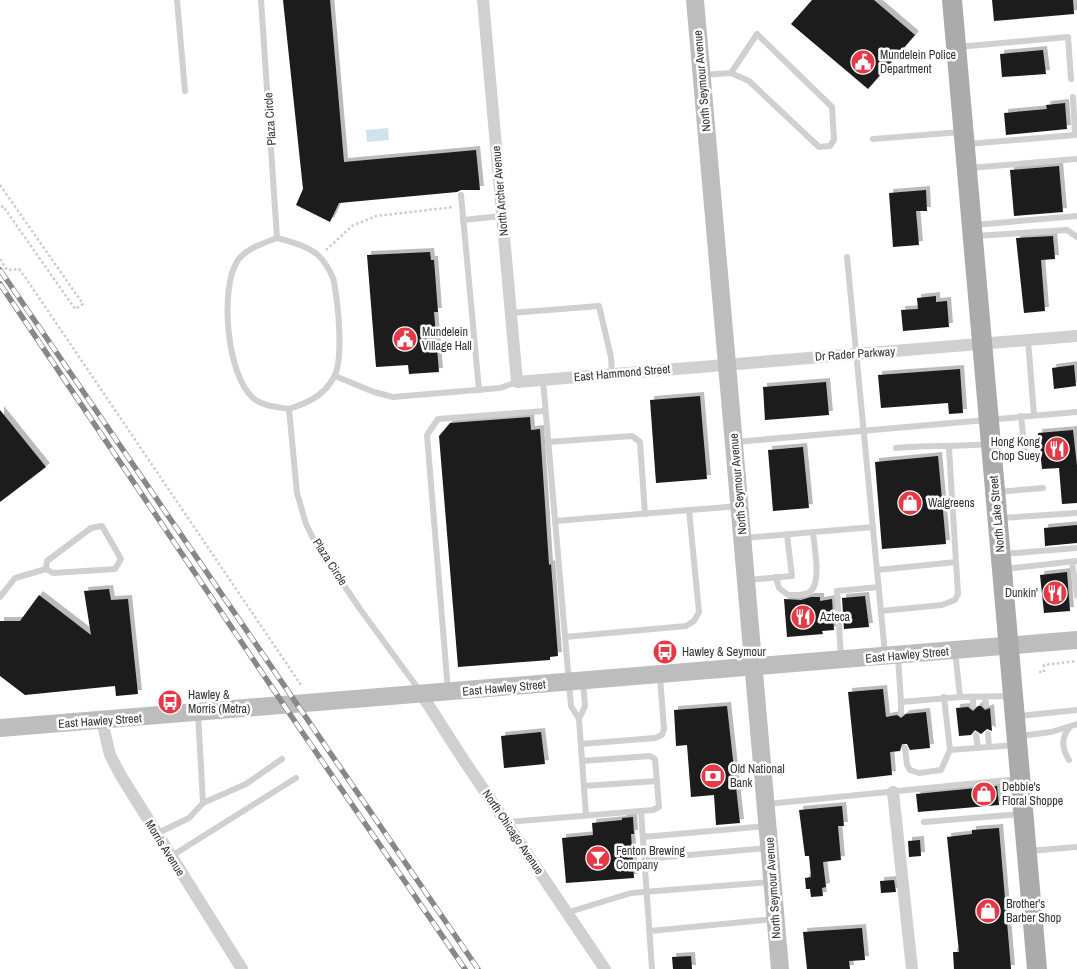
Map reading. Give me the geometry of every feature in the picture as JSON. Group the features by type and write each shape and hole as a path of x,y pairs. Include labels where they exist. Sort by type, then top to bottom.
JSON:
{"main road":[{"name":"North Lake Street","path":"952,0 983,344 1007,646 1037,969"}],"street":[{"name":"North Archer Avenue","path":"483,0 517,382"},
{"name":"North Seymour Avenue","path":"695,0 780,969"},
{"name":"Dr Rader Parkway","path":"727,363 1077,336"},
{"name":"East Hammond Street","path":"517,382 727,363"},
{"name":"East Hawley Street","path":"0,728 1077,640"},
{"name":"North Chicago Avenue","path":"422,695 605,969"},
{"name":"Morris Avenue","path":"102,721 110,754 121,776 170,857 242,969"},
{"path":"893,792 912,969"}],"lane":[{"path":"177,0 185,91"},
{"name":"Plaza Circle","path":"261,0 277,238"},
{"path":"701,76 731,73 749,81 819,147 830,146 834,140 832,107 757,34 731,73"},
{"path":"957,47 1068,37 1071,79"},
{"path":"873,138 1075,135 1073,97"},
{"path":"968,168 1077,158"},
{"path":"461,195 479,390"},
{"path":"463,220 502,216"},
{"path":"973,230 1077,216"},
{"path":"973,230 1067,230 1077,237"},
{"path":"277,238 295,243 320,256 334,280 340,351 335,376 325,391 308,403 288,409 267,405 253,398 241,384 233,363 227,300 238,260 254,247 277,238"},
{"path":"848,257 881,610 901,702 901,713"},
{"path":"511,314 599,306 611,357 612,374"},
{"path":"1028,340 1034,416"},
{"path":"335,376 374,392 393,397 500,388 517,382"},
{"path":"543,380 565,637 576,682 585,706 579,718"},
{"name":"Plaza Circle","path":"288,409 297,493 306,524 316,544 360,609 422,695"},
{"path":"448,692 426,435 438,419 545,411"},
{"path":"734,442 1077,412"},
{"path":"896,448 933,445 1025,454 1022,416"},
{"path":"548,442 632,436 640,442 645,514"},
{"path":"881,610 942,605 955,600 958,594 949,448"},
{"path":"866,450 874,450"},
{"path":"995,492 1043,488"},
{"path":"555,521 740,506"},
{"path":"565,637 686,626 694,621 699,612 690,510"},
{"path":"997,518 1077,513"},
{"path":"0,596 16,578 46,569 53,573 115,569 121,559 102,526 91,528 47,561 46,569"},
{"path":"743,538 873,527"},
{"path":"776,577 779,588 788,595 807,594 814,588 817,580 813,532"},
{"path":"746,580 792,576 788,535"},
{"path":"1000,562 1077,548"},
{"path":"1000,562 1075,561 1077,596"},
{"path":"877,570 956,562"},
{"path":"841,660 837,591 879,587"},
{"path":"955,651 960,697"},
{"path":"581,744 655,738 662,735 664,730 660,675"},
{"path":"576,682 572,706 579,718 586,815"},
{"path":"901,702 944,697 1012,696"},
{"path":"905,748 907,765 910,770 919,773 941,770 950,750 944,697"},
{"path":"973,697 974,706"},
{"path":"985,697 986,705"},
{"path":"1014,716 1077,710"},
{"path":"198,713 203,803"},
{"path":"950,750 989,747 1077,724"},
{"path":"1069,727 1064,734 1063,742 1065,753 1069,760"},
{"path":"976,734 978,748"},
{"path":"988,734 989,747"},
{"path":"507,822 653,810 659,806 656,759 650,756 582,761"},
{"path":"156,834 189,818 203,803 246,784 282,759"},
{"path":"170,857 296,778"},
{"path":"766,804 1020,779"},
{"path":"584,786 657,781"},
{"path":"641,811 652,969"},
{"path":"924,822 1023,813"},
{"path":"643,837 768,826"},
{"path":"1026,851 1077,847"},
{"path":"644,859 770,848"},
{"path":"566,913 631,893 772,882"},
{"path":"650,931 776,919"}],"path":[{"path":"0,185 83,304 75,309 3,206 0,209"},
{"path":"320,256 352,226 364,220 376,216 455,207"},
{"path":"0,259 8,270 19,269 27,280 301,685"},
{"path":"1039,672 1044,672 1044,665 1077,661"}],"water":[{"path":"388,128 389,140 367,142 366,130"}],"building":[{"path":"283,0 330,0 344,162 476,150 480,190 461,190 457,192 339,203 330,222 296,205 303,189"},
{"name":"Mundelein Police Department","path":"812,0 874,0 915,35 868,89 791,24"},
{"path":"992,0 1073,0 1074,14 994,21"},
{"path":"1043,50 1046,74 1002,77 1000,54"},
{"path":"1065,103 1067,129 1006,135 1004,113 1047,109 1046,105"},
{"path":"1059,166 1063,212 1014,216 1010,170"},
{"path":"926,190 927,211 916,211 919,245 893,247 889,193"},
{"path":"1053,236 1055,259 1041,260 1045,311 1024,313 1016,238"},
{"name":"Mundelein Village Hall","path":"430,252 431,260 434,260 438,312 434,312 439,372 409,374 408,365 376,367 367,255"},
{"path":"936,296 936,302 947,301 949,327 903,331 901,310 918,309 917,298"},
{"path":"1074,365 1076,386 1054,389 1052,368"},
{"path":"960,369 963,413 949,414 948,403 881,408 878,375"},
{"path":"826,382 829,415 765,420 763,387"},
{"path":"700,396 707,479 656,483 650,400"},
{"path":"0,410 46,467 0,502"},
{"path":"530,417 531,430 540,429 549,565 551,564 558,656 550,657 550,660 458,667 439,436 450,423"},
{"name":"Hong Kong Chop Suey","path":"1073,430 1077,466 1077,503 1062,504 1059,468 1042,469 1038,433"},
{"path":"803,447 809,508 773,511 768,450"},
{"name":"Walgreens","path":"938,456 946,544 882,549 875,462"},
{"path":"1077,525 1077,543 1045,546 1044,528"},
{"name":"Dunkin'","path":"1067,572 1070,611 1044,613 1040,575"},
{"path":"109,589 111,600 128,599 138,694 116,696 115,686 25,695 0,676 0,621 20,621 39,595 91,635 84,591"},
{"path":"865,596 869,627 844,629 842,598"},
{"name":"Azteca","path":"820,597 820,601 832,599 834,630 822,631 823,634 787,637 784,599 801,600"},
{"path":"883,689 886,717 897,715 901,718 906,714 926,712 930,748 910,750 907,744 902,744 900,751 890,752 892,775 857,779 848,692"},
{"path":"727,706 740,823 716,825 714,795 691,797 687,745 676,746 674,710"},
{"path":"978,706 985,710 990,708 992,731 987,729 981,734 975,730 971,735 959,736 956,708 968,707 973,711"},
{"path":"541,732 545,764 504,768 501,736"},
{"path":"997,786 999,805 918,812 916,794"},
{"path":"842,806 844,826 838,826 841,860 823,862 826,887 822,888 823,896 811,897 810,889 806,889 805,878 811,877 809,856 805,856 799,810"},
{"name":"Fenton Brewing Company","path":"633,817 634,834 631,834 634,878 566,883 562,838 593,835 592,823"},
{"path":"999,828 1011,969 954,969 953,952 959,952 947,837 972,834 972,830"},
{"path":"920,840 921,856 909,857 908,841"},
{"path":"894,880 896,892 881,893 880,881"},
{"path":"862,928 865,960 849,961 850,969 807,969 803,932"},
{"path":"691,956 692,969 673,969 672,957"}],"railway":[{"path":"0,270 478,969"},
{"path":"0,284 298,726 465,969"}],"place":[{"name":"Mundelein Police Department","path":"863,62"},
{"name":"Mundelein Village Hall","path":"405,339"},
{"name":"Hong Kong Chop Suey","path":"1057,449"},
{"name":"Walgreens","path":"910,503"},
{"name":"Dunkin'","path":"1055,593"},
{"name":"Azteca","path":"803,617"},
{"name":"Hawley & Seymour","path":"665,652"},
{"name":"Hawley & Morris (Metra)","path":"170,702"},
{"name":"Old National Bank","path":"713,776"},
{"name":"Debbie's Floral Shoppe","path":"984,794"},
{"name":"Fenton Brewing Company","path":"598,858"},
{"name":"Brother's Barber Shop","path":"988,911"}]}
